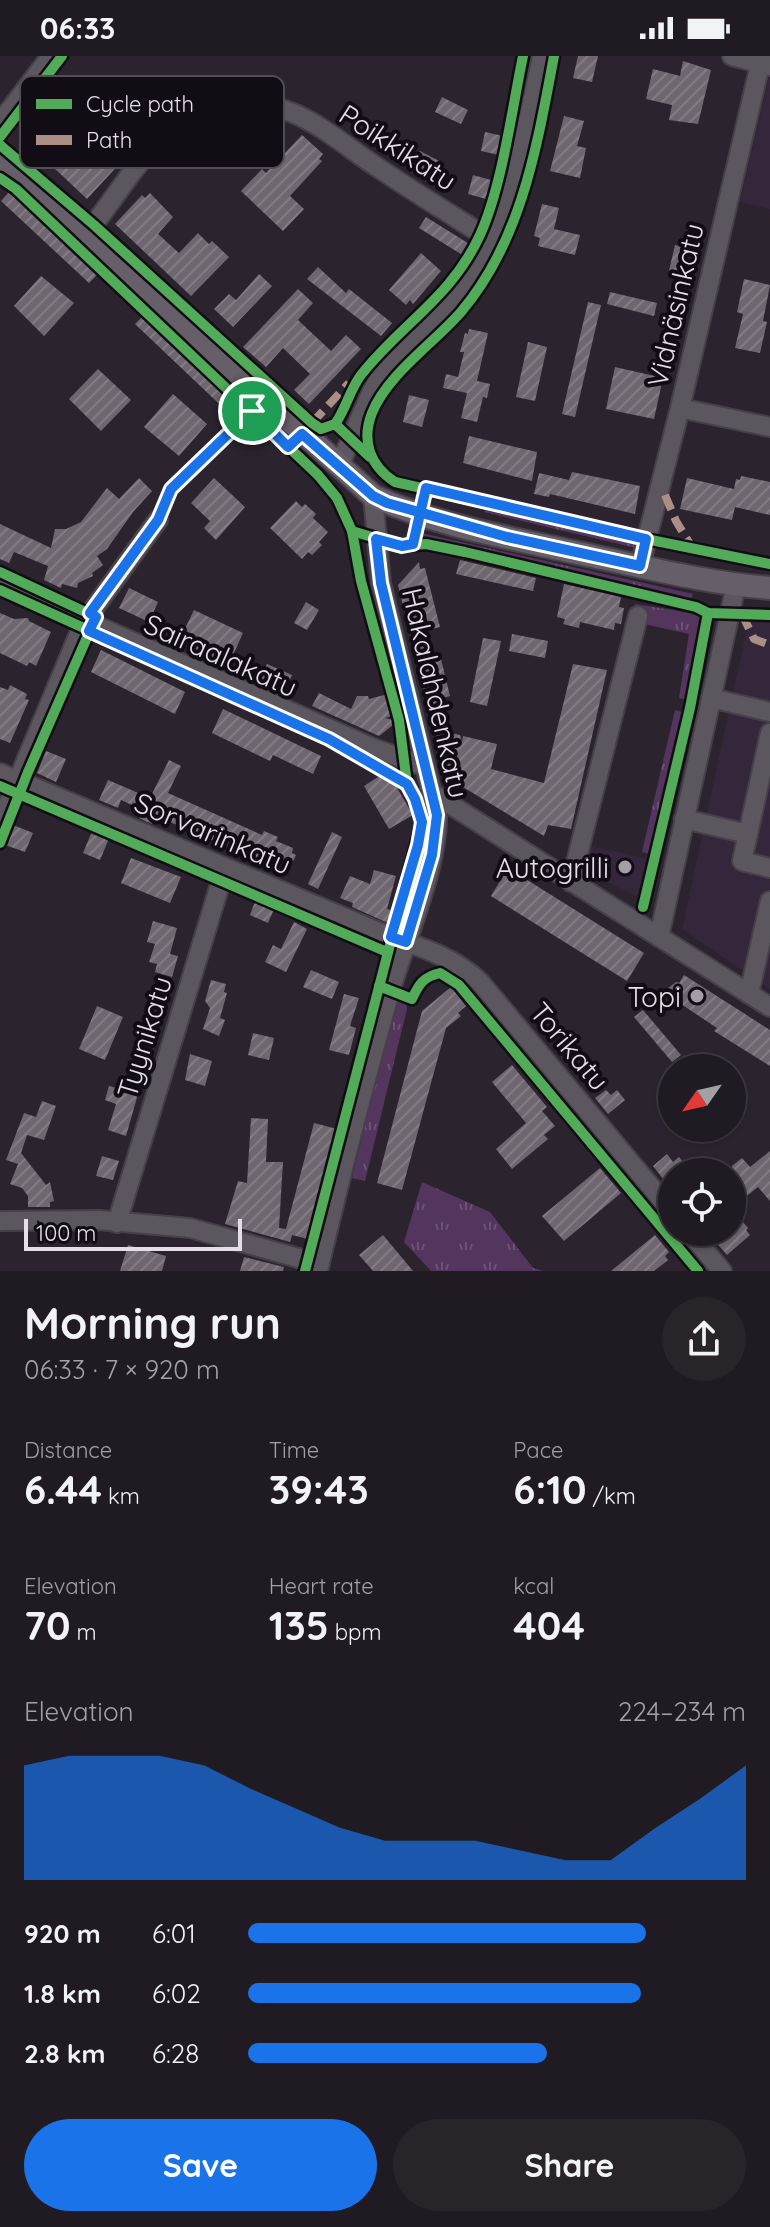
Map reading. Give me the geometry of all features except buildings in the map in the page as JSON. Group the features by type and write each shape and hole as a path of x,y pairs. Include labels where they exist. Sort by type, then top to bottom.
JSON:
{"main road":[{"path":"1,160 373,496 420,514 507,537 736,585 770,588"}],"street":[{"path":"36,76 51,56"},
{"path":"339,466 384,370 452,301 493,241 525,131 542,56"},
{"path":"732,56 764,62"},
{"name":"Vidnäsinkatu","path":"640,566 764,62"},
{"path":"0,123 20,97"},
{"name":"Poikkikatu","path":"284,111 293,113 493,241"},
{"name":"Poikkikatu","path":"86,234 137,168"},
{"path":"680,408 770,427"},
{"name":"Hakalahdenkatu","path":"319,1268 434,840 437,815 381,583 373,496"},
{"path":"0,823 8,777 84,622 158,520"},
{"name":"Sairaalakatu","path":"0,583 373,748 424,766"},
{"path":"659,937 736,585"},
{"path":"571,882 638,616"},
{"path":"711,698 770,712"},
{"path":"770,733 763,796 748,834 742,861 770,868"},
{"name":"Sorvarinkatu","path":"8,777 406,942"},
{"path":"432,793 770,1007"},
{"path":"684,819 748,834"},
{"name":"Tyynikatu","path":"117,1223 225,868"},
{"path":"749,994 770,901"},
{"name":"Torikatu","path":"406,942 457,964 480,982 658,1195"},
{"path":"0,1221 70,1220 190,1228 319,1268"},
{"path":"701,1246 722,1271"}],"shaded area":[{"path":"770,78 770,209 740,202"},
{"path":"749,619 770,620 770,989 682,929"},
{"path":"585,845 648,859 638,897 579,869"}],"green space":[{"path":"487,508 637,541 636,548 484,512"},
{"path":"421,533 693,594 691,599 642,591 421,538"},
{"path":"635,604 705,615 686,700 679,698 689,634 640,623 634,613"},
{"path":"675,710 686,713 650,854 642,852"},
{"path":"397,998 406,1002 407,1009 365,1181 352,1178"},
{"path":"422,1182 490,1212 533,1268 543,1271 431,1271 404,1242"}],"marked path":[{"path":"312,423 349,383"},
{"path":"665,495 693,549"},
{"path":"742,614 754,639 770,645"}],"cycle path":[{"path":"47,76 62,56"},
{"path":"335,424 361,375 440,294 468,257 480,235 500,171 523,56"},
{"path":"554,56 524,191 499,254 461,312 400,373 379,399 367,433 370,452 379,468 395,482 770,564"},
{"path":"0,137 20,111"},
{"path":"0,145 20,162"},
{"path":"27,168 312,423 321,429 335,424 370,457"},
{"path":"0,178 16,189 318,475 337,498 352,531 361,581 399,720 407,784 422,822 305,1271"},
{"path":"158,520 171,489 252,411"},
{"path":"352,531 402,546 426,544 465,552 696,607 708,613 770,615"},
{"path":"0,572 96,617 0,843"},
{"path":"0,590 329,739 407,784"},
{"path":"643,907 690,708 708,613"},
{"path":"0,786 387,952"},
{"path":"379,986 412,999 422,982 440,973 459,985 698,1271"}],"place":[{"name":"Autogrilli","path":"625,867"},
{"name":"Topi","path":"697,996"}],"route":[{"path":"252,411 171,489 158,520 90,613 96,617 89,631 329,739 407,784 422,822 391,937 406,942 432,855 437,815 381,583 376,539 402,546 413,544 420,514 426,488 646,539 640,566 420,514 373,496 302,434 288,447 252,411"}]}
